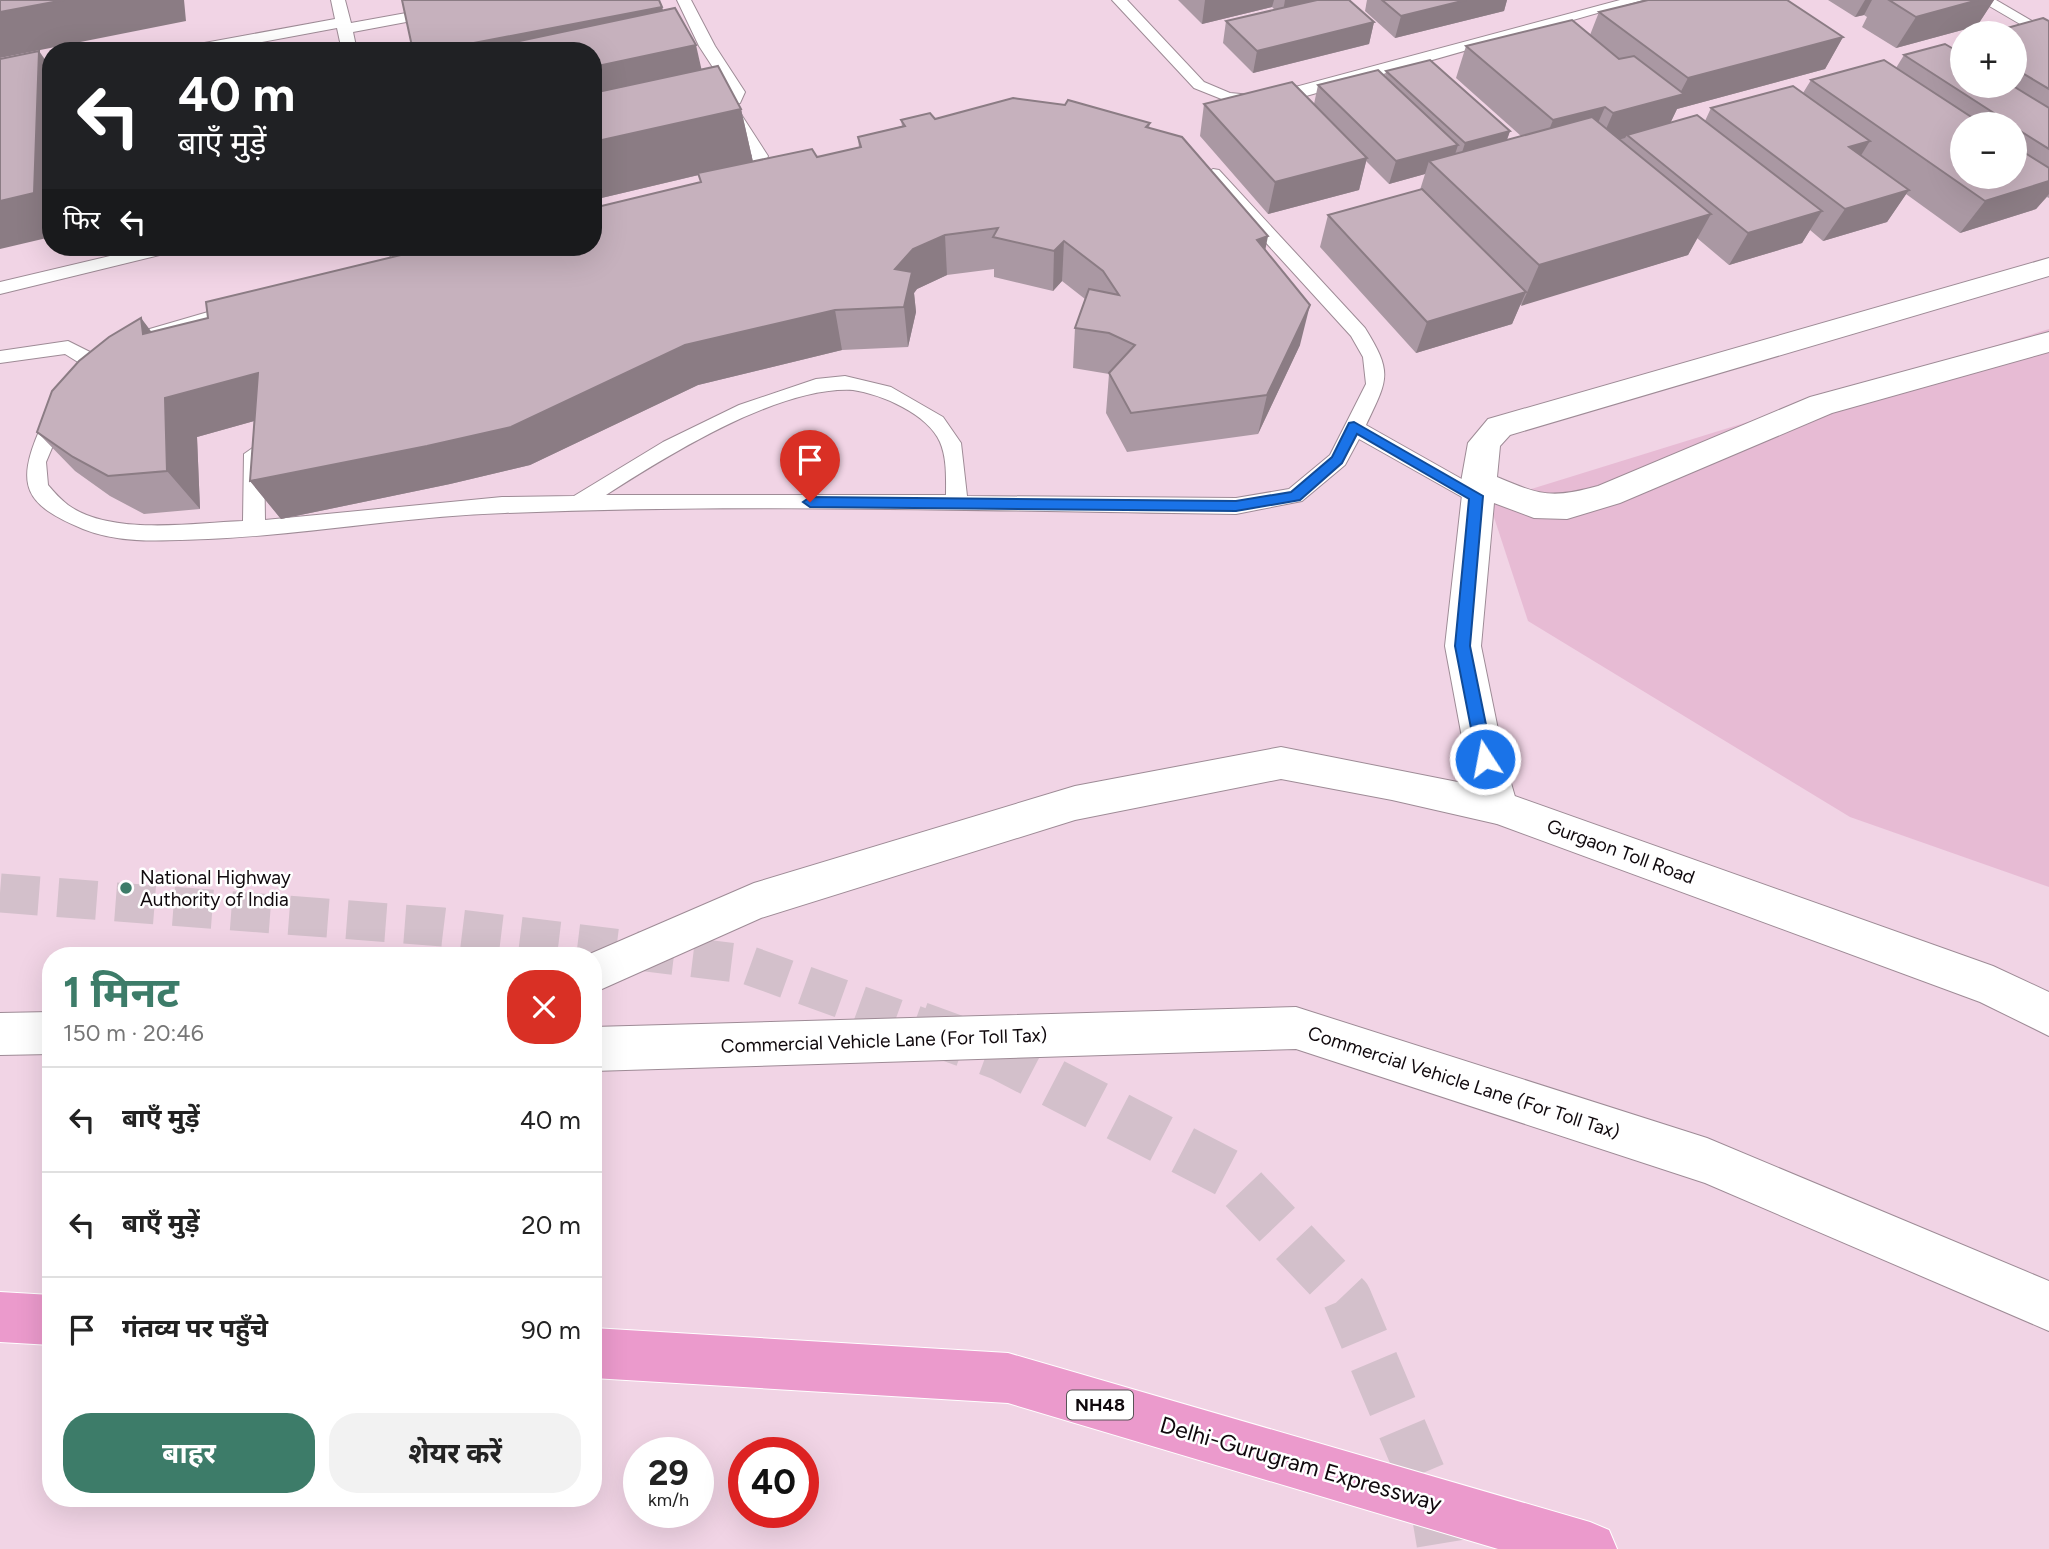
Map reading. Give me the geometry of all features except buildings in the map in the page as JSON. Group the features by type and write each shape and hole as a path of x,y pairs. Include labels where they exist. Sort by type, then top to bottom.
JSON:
{"highway":[{"path":"0,1317 42,1319"},
{"name":"Delhi-Gurugram Expressway","path":"602,1354 1008,1378 1590,1549"}],"main road":[{"path":"1499,807 1485,759 1463,646 1477,489 1484,443 1499,427 2049,267"},
{"path":"1477,489 1534,506 1567,507 1608,495 1821,405 2049,342"},
{"name":"Gurgaon Toll Road","path":"602,969 754,902 1061,807 1280,763 1392,783 1499,807 1993,986 2049,1015"},
{"name":"Commercial Vehicle Lane (For Toll Tax)","path":"602,1049 1296,1028 1707,1161 2049,1306"},
{"path":"0,1034 42,1033"}],"lane":[{"path":"338,0 348,42"},
{"path":"242,42 502,0"},
{"path":"684,0 701,48 737,92 734,100 727,104 687,113"},
{"path":"1119,0 1199,85 1215,95 1242,102 1272,101 1567,12 1636,0"},
{"path":"1986,0 2049,37"},
{"path":"715,181 750,172 758,165 760,156 727,104"},
{"path":"65,394 36,462 38,488 61,511 103,528 143,533 254,528 502,505 957,502 1236,506 1295,496 1338,460 1376,384 1373,357 1358,332 1210,171 1201,165"},
{"path":"728,193 755,187"},
{"path":"0,288 133,256"},
{"path":"397,261 455,256"},
{"path":"77,376 93,362 124,344 158,331 262,303"},
{"path":"237,309 237,330"},
{"path":"0,357 68,347 93,362"},
{"path":"579,504 622,475 752,407 844,383 879,388 917,407 941,426 957,453 957,502"},
{"path":"1354,426 1477,489"},
{"path":"254,454 254,528"}],"shaded area":[{"path":"0,0 2049,0 2049,1549 0,1549"},
{"path":"2049,329 2049,887 1850,817 1528,621 1489,502"}],"tunnel":[{"path":"0,893 443,927 745,964 923,1028"},
{"path":"919,1026 1001,1056 1229,1174 1347,1298 1435,1507 1442,1549"}],"place":[{"name":"National Highway Authority of India","path":"126,888"}],"route":[{"path":"810,502 1236,506 1295,496 1338,460 1354,426 1476,496 1463,646 1485,759"}]}
